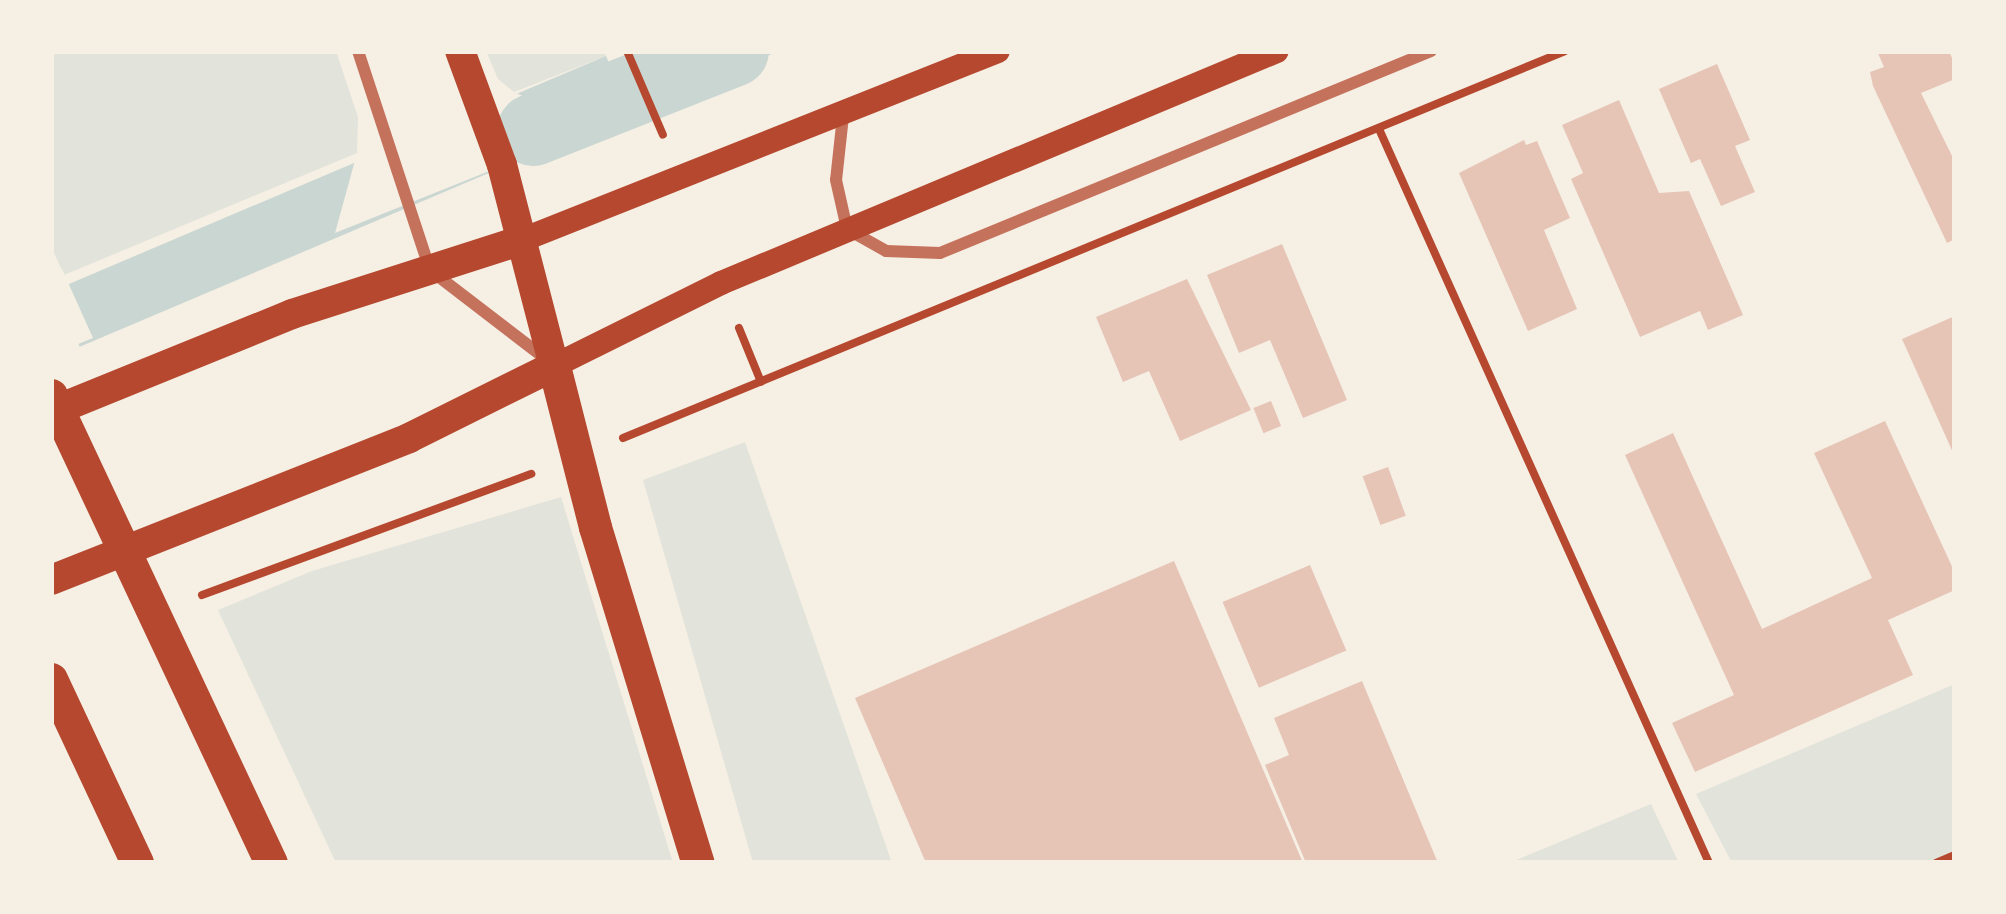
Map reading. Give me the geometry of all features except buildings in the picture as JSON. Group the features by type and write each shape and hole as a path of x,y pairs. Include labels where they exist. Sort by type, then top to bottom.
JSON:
{"highway":[{"path":"554,366 698,863"},
{"path":"51,395 272,863"},
{"path":"51,679 137,863"}],"main road":[{"path":"460,51 502,165 554,366"},
{"path":"51,412 292,314 522,240 681,181 998,51"},
{"path":"51,580 409,438 722,283 1277,51"}],"street":[{"path":"358,51 430,270 554,366"},
{"path":"843,116 836,180 847,229 886,251 940,253 1431,51"}],"path":[{"path":"627,51 651,104"},
{"path":"186,601 577,457 1565,51"},
{"path":"1379,128 1709,863"},
{"path":"1936,863 1955,855"}],"shaded area":[{"path":"51,51 336,51 358,117 357,153 64,275 51,246"},
{"path":"486,51 604,51 606,56 514,92 498,79"},
{"path":"649,51 779,51 668,97"},
{"path":"606,56 630,113 80,347 56,290"},
{"path":"745,442 892,863 753,863 643,480"},
{"path":"561,497 673,863 336,863 218,610 312,571"},
{"path":"1955,684 1955,863 1732,863 1696,794"},
{"path":"1651,804 1679,863 1509,863"}],"pier":[{"path":"514,92 594,129 335,233 357,153"},
{"path":"62,269 93,338 51,355 51,274"}],"waterway":[{"path":"533,130 733,51"}]}
